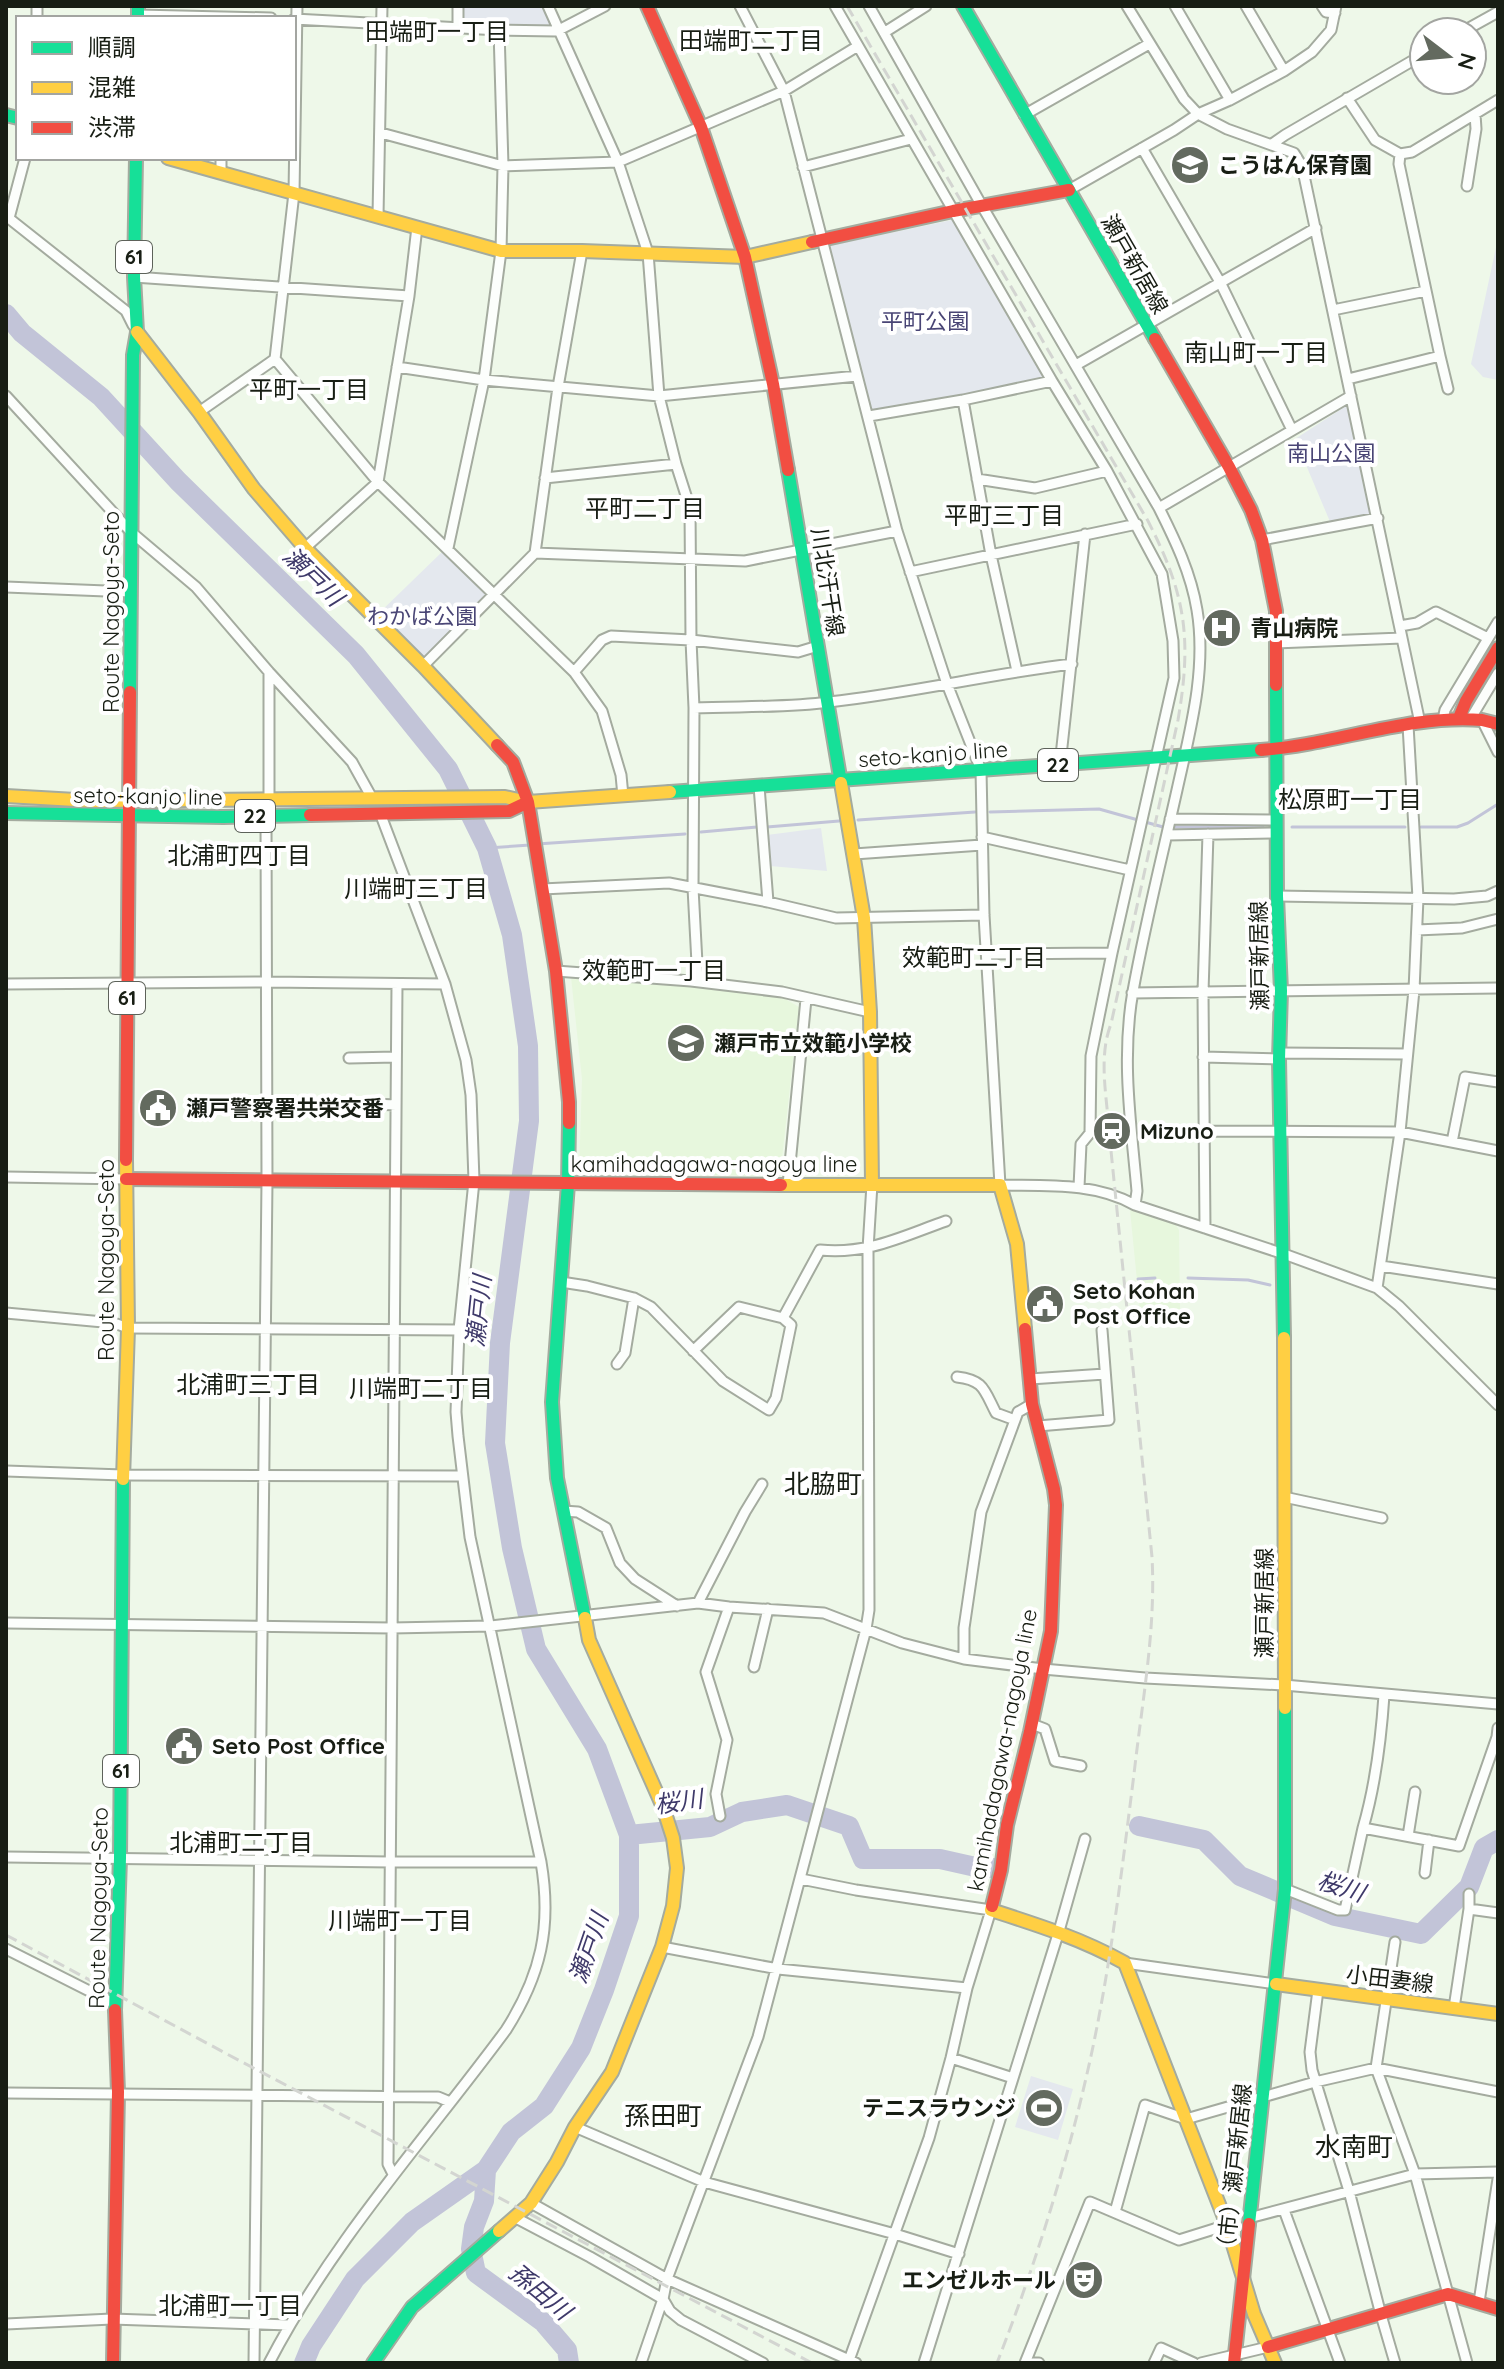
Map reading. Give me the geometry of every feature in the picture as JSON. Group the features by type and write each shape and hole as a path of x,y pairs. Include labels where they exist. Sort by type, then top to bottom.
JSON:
{"street":[{"path":"297,6 296,19 557,31 605,6"},
{"path":"378,216 382,6"},
{"path":"458,6 458,28"},
{"path":"548,6 618,162 648,253 659,396 690,508 694,708 693,888 698,982"},
{"name":"川北汗干線","path":"647,6 701,127 745,257 773,384 864,918 870,1012 872,1184"},
{"path":"740,6 784,91 897,531 947,684 981,770 984,915 1000,1185 1079,1187 1123,1198 1135,1205 1377,1288 1498,1405"},
{"path":"835,6 1107,471 1162,574 1173,641 1174,678 1091,1056 1090,1133 1081,1144 1079,1187"},
{"path":"869,6 1159,508 1178,546 1197,610 1198,685 1132,993 1126,1060 1137,1191 1135,1205"},
{"path":"885,32 926,6"},
{"name":"瀬戸新居線","path":"963,6 1229,467 1262,540 1275,598 1284,1254 1285,1889 1276,1984"},
{"path":"1127,6 1184,99 1198,114 1227,129 1294,153 1302,166 1400,626 1414,724 1417,930 1400,1132 1377,1288"},
{"path":"1175,6 1230,100"},
{"path":"1246,6 1284,71"},
{"path":"175,160 501,251 745,257 953,211 1069,190 1198,114 1284,71 1312,52 1331,30 1335,9 1326,12 1322,6"},
{"path":"138,13 252,16"},
{"path":"448,548 484,380 501,251 503,166 499,30"},
{"path":"1024,115 1149,44"},
{"path":"381,133 503,166 618,162 784,91 858,46"},
{"path":"1272,144 1408,63"},
{"path":"1347,98 1375,140 1400,154 1412,152 1498,100"},
{"path":"1467,186 1476,129 1475,114"},
{"path":"803,167 911,139"},
{"path":"1142,148 1220,282 1292,430"},
{"path":"1400,154 1399,164 1448,389"},
{"path":"24,160 7,217 126,311 137,332 254,489 305,548 513,762 528,802 556,971 567,1068 568,1184 552,1402 557,1478 589,1640 663,1807 673,1838 677,1868 673,1906 662,1947 612,2072 575,2127 531,2203 412,2307 373,2363"},
{"name":"Route Nagoya-Seto","path":"113,2363 118,2092 115,2004 128,1328 126,1179 133,355 137,332 134,277 136,160"},
{"path":"221,160 221,173"},
{"path":"294,160 294,193 275,359 378,482 574,672 602,711 621,775 623,796"},
{"path":"305,548 378,482 409,296 417,227"},
{"path":"1076,365 1316,228"},
{"path":"423,666 535,553 558,387 582,251"},
{"path":"134,277 409,296"},
{"path":"1333,310 1426,291"},
{"path":"1348,379 1440,356"},
{"path":"199,412 275,359"},
{"path":"397,367 484,380 659,396 857,376"},
{"path":"869,416 1052,381"},
{"path":"6,396 131,532 196,587 352,762 372,798"},
{"path":"1159,508 1351,396"},
{"path":"963,400 991,555 1017,671"},
{"path":"545,478 676,464"},
{"path":"977,479 1035,488 1107,471"},
{"path":"1262,540 1378,518"},
{"path":"910,572 1137,524"},
{"path":"535,553 745,561 897,531"},
{"path":"1060,765 1085,534"},
{"path":"6,587 131,592"},
{"path":"1400,626 1417,623 1436,612 1488,638"},
{"path":"1443,720 1445,710 1498,622"},
{"path":"574,672 602,640 611,636 691,640 798,652 818,646"},
{"path":"1275,643 1402,638"},
{"path":"1498,648 1466,701 1471,719 1498,752"},
{"path":"694,708 827,703 1072,664"},
{"path":"254,2363 267,1181 266,816 269,799 269,672"},
{"path":"1471,719 1498,673"},
{"path":"1471,719 1498,724"},
{"name":"seto-kanjo line","path":"6,796 130,801 505,797 528,802 1276,749 1414,724 1471,719"},
{"path":"759,786 768,902"},
{"name":"seto-kanjo line","path":"6,813 130,817 509,811 528,802"},
{"path":"269,2363 288,2325 329,2263 393,2174 506,2030 524,2000 540,1959 546,1910 541,1862 496,1626 470,1537 456,1412 459,1330 474,1181 470,1083 445,984 380,812"},
{"path":"1170,821 1277,826"},
{"path":"1167,834 1208,834 1277,826"},
{"path":"1205,1228 1203,992 1208,834"},
{"path":"854,854 982,841 1130,870"},
{"path":"542,889 669,883 836,918 984,915"},
{"path":"1277,896 1454,899 1487,896 1498,891"},
{"path":"1417,930 1462,928 1498,919"},
{"path":"987,954 1112,953"},
{"path":"556,971 782,992 870,1012"},
{"path":"6,984 445,984"},
{"path":"393,2174 388,2164 397,984"},
{"path":"1132,993 1498,988"},
{"path":"788,1185 806,999"},
{"path":"1203,1057 1407,1054"},
{"path":"349,1058 396,1057"},
{"path":"1452,1142 1465,1077 1498,1082"},
{"path":"351,1103 396,1105"},
{"path":"1204,1131 1400,1132 1498,1151"},
{"path":"6,1177 126,1179"},
{"name":"kamihadagawa-nagoya line","path":"126,1179 1000,1185 1017,1244 1032,1404 1056,1505 1051,1631 991,1910 1059,1931 1125,1963"},
{"path":"641,2363 667,2279 758,2037 866,1629 869,1610 868,1249 872,1184"},
{"path":"783,1318 820,1250 868,1249 946,1221"},
{"path":"1381,1266 1498,1284"},
{"path":"561,1282 634,1298 651,1307 693,1351 723,1381 769,1410 776,1398 791,1325 783,1318 739,1307 693,1351"},
{"path":"617,1364 625,1353 634,1298"},
{"path":"6,1313 114,1323 128,1328 459,1330"},
{"path":"1038,1426 1109,1420 1102,1330"},
{"path":"1030,1379 1105,1374"},
{"path":"957,1377 981,1384 996,1413 1015,1420"},
{"path":"964,1659 964,1628 981,1512 1018,1412 1032,1404"},
{"path":"6,1471 123,1475 462,1476"},
{"path":"698,1603 762,1484"},
{"path":"1284,1497 1382,1518"},
{"path":"563,1511 578,1512 606,1528 620,1563 635,1579 677,1606"},
{"path":"6,1623 392,1628 496,1626 698,1603 824,1613 902,1643 964,1659 1043,1669 1284,1685 1498,1704"},
{"path":"720,1816 716,1794 727,1740 706,1672 729,1607"},
{"path":"754,1667 768,1609"},
{"path":"1285,1889 1345,1910 1373,1795 1384,1695"},
{"path":"1032,1724 1045,1729 1055,1761 1081,1766"},
{"path":"1363,1828 1459,1846 1498,1728"},
{"path":"1408,1836 1415,1792"},
{"path":"924,2363 1085,1839"},
{"path":"1425,1873 1429,1840"},
{"path":"6,1857 541,1862"},
{"path":"531,2203 667,2279 851,2362 929,2138 967,1988 991,1910 801,1879"},
{"path":"1454,2008 1469,1894"},
{"path":"1469,1909 1498,1913"},
{"path":"1395,1942 1376,2068 1415,2174 1467,2363"},
{"path":"662,1947 778,1969 967,1988"},
{"path":"6,1949 115,2004"},
{"path":"1275,2363 1254,2314 1227,2225 1125,1963 1276,1984"},
{"name":"小田妻線","path":"1276,1984 1498,2014"},
{"name":"（市）瀬戸新居線","path":"1234,2359 1276,1984"},
{"path":"1318,1990 1310,2052 1315,2082 1349,2191 1395,2363"},
{"path":"951,2058 1013,2078"},
{"path":"1115,2212 1145,2105 1186,2119 1376,2068 1498,2092"},
{"path":"6,2093 389,2096 438,2097 450,2102"},
{"path":"575,2127 704,2182 959,2254"},
{"path":"1249,2218 1415,2174 1498,2172"},
{"path":"1479,2302 1498,2179"},
{"path":"1025,2363 1090,2202 1179,2240 1227,2225"},
{"path":"1284,2210 1340,2363"},
{"path":"516,2218 663,2299 670,2311 681,2320 763,2363"},
{"path":"1201,2363 1234,2359 1448,2294 1498,2309"},
{"path":"6,2324 112,2319 288,2325"},
{"path":"1154,2363 1161,2348 1194,2363"}],"shaded area":[{"name":"瀬戸市立效範小学校","path":"571,977 780,996 799,1007 780,1176 579,1174 582,1079"},
{"path":"1130,1210 1175,1224 1179,1230 1180,1312 1140,1311"}],"green space":[{"path":"462,6 544,6 552,27 462,22"},
{"name":"平町公園","path":"952,220 1045,379 871,412 828,246"},
{"path":"1498,238 1498,380 1483,377 1471,364"},
{"name":"南山公園","path":"1346,406 1350,408 1373,512 1369,516 1331,524 1295,439"},
{"name":"わかば公園","path":"443,551 488,595 422,661 375,617"},
{"path":"821,828 827,871 770,866 767,835"},
{"name":"テニスラウンジ","path":"1031,2076 1073,2089 1058,2140 1015,2127"}],"waterway":[{"name":"瀬戸川","path":"6,314 22,333 101,397 178,481 356,655 448,769 487,848 512,935 528,1046 529,1121 500,1343 495,1443 512,1548 536,1649 597,1749 629,1835 629,1916 581,2048 544,2106 511,2132 486,2170 412,2222 355,2279 311,2346 304,2363"},
{"path":"1421,827 1457,827 1498,804"},
{"path":"990,812 1099,809 1163,827 1263,827"},
{"path":"858,820 975,812"},
{"path":"767,827 839,821"},
{"path":"701,832 757,827"},
{"path":"1292,827 1405,827"},
{"path":"537,844 685,834"},
{"path":"487,848 530,845"},
{"path":"1138,1279 1155,1278"},
{"path":"1188,1278 1248,1280 1270,1285"},
{"name":"桜川","path":"629,1835 710,1827 742,1812 787,1805 849,1826 863,1859 940,1859 994,1868"},
{"name":"桜川","path":"1139,1826 1204,1840 1240,1876 1335,1916 1421,1934 1469,1887 1484,1848 1498,1840"},
{"name":"孫田川","path":"486,2170 484,2201 474,2227 471,2249 476,2273 543,2322 567,2350 569,2363"}],"railway":[{"path":"847,6 1148,521 1171,572 1185,641 1178,720 1107,1037 1104,1063 1152,1557 1148,1666 1116,1916 1091,2056 1050,2211 997,2363"},
{"path":"6,1935 812,2363"}],"traffic: fast":[{"path":"138,6 138,16"},
{"path":"963,6 1155,339"},
{"path":"6,115 16,118"},
{"path":"130,692 133,355 137,332 134,277 136,160"},
{"path":"788,470 841,783"},
{"path":"1276,685 1284,1338"},
{"path":"670,792 1261,750"},
{"path":"6,813 223,817 310,815"},
{"path":"569,1123 568,1184 552,1402 557,1478 585,1618"},
{"path":"115,2010 120,1858 123,1479"},
{"path":"1249,2224 1285,1889 1285,1708"},
{"path":"373,2363 412,2307 499,2231"}],"traffic: slow":[{"path":"175,160 501,251 745,257 812,242"},
{"path":"137,332 254,489 305,548 497,745"},
{"path":"841,783 864,918 870,1012 872,1184"},
{"path":"6,796 93,801 505,797 528,802 670,792"},
{"path":"123,1479 128,1328 126,1160"},
{"path":"781,1185 1000,1185 1017,1244 1025,1329"},
{"path":"1284,1338 1285,1708"},
{"path":"499,2231 531,2203 575,2127 612,2072 662,1947 673,1906 677,1868 673,1838 663,1807 589,1640 585,1618"},
{"path":"992,1906 991,1910 1076,1940 1125,1963 1227,2225 1254,2314 1275,2363"},
{"path":"1276,1984 1498,2014"}],"traffic: jam":[{"path":"647,6 701,127 745,257 788,470"},
{"path":"812,242 953,211 1069,190"},
{"path":"1155,339 1229,467 1262,540 1276,611 1276,685"},
{"path":"1459,718 1498,648"},
{"path":"126,1160 130,692"},
{"path":"1482,720 1498,724"},
{"path":"1261,750 1427,721 1482,720"},
{"path":"497,745 513,762 528,802 556,971 569,1123"},
{"path":"310,815 509,811 528,802"},
{"path":"126,1179 781,1185"},
{"path":"992,1906 1051,1631 1056,1505 1032,1404 1025,1329"},
{"path":"113,2363 118,2092 115,2010"},
{"path":"1234,2363 1249,2224"},
{"path":"1268,2347 1448,2294 1498,2309"}],"place":[{"name":"こうはん保育園","path":"1190,165"},
{"name":"青山病院","path":"1222,628"},
{"name":"瀬戸市立效範小学校","path":"686,1043"},
{"name":"瀬戸警察署共栄交番","path":"158,1108"},
{"name":"Mizuno","path":"1112,1131"},
{"name":"Seto Kohan Post Office","path":"1045,1304"},
{"name":"Seto Post Office","path":"184,1746"},
{"name":"テニスラウンジ","path":"1044,2108"},
{"name":"エンゼルホール","path":"1084,2280"}],"district":[{"name":"田端町一丁目","path":"437,32"},
{"name":"田端町二丁目","path":"751,41"},
{"name":"南山町一丁目","path":"1256,353"},
{"name":"平町一丁目","path":"309,390"},
{"name":"平町二丁目","path":"645,509"},
{"name":"平町三丁目","path":"1004,516"},
{"name":"松原町一丁目","path":"1350,800"},
{"name":"北浦町四丁目","path":"239,856"},
{"name":"川端町三丁目","path":"416,889"},
{"name":"效範町二丁目","path":"974,958"},
{"name":"效範町一丁目","path":"654,971"},
{"name":"北浦町三丁目","path":"248,1385"},
{"name":"川端町二丁目","path":"421,1389"},
{"name":"北脇町","path":"823,1484"},
{"name":"北浦町二丁目","path":"241,1843"},
{"name":"川端町一丁目","path":"400,1921"},
{"name":"孫田町","path":"663,2116"},
{"name":"水南町","path":"1354,2147"},
{"name":"北浦町一丁目","path":"230,2306"}]}
